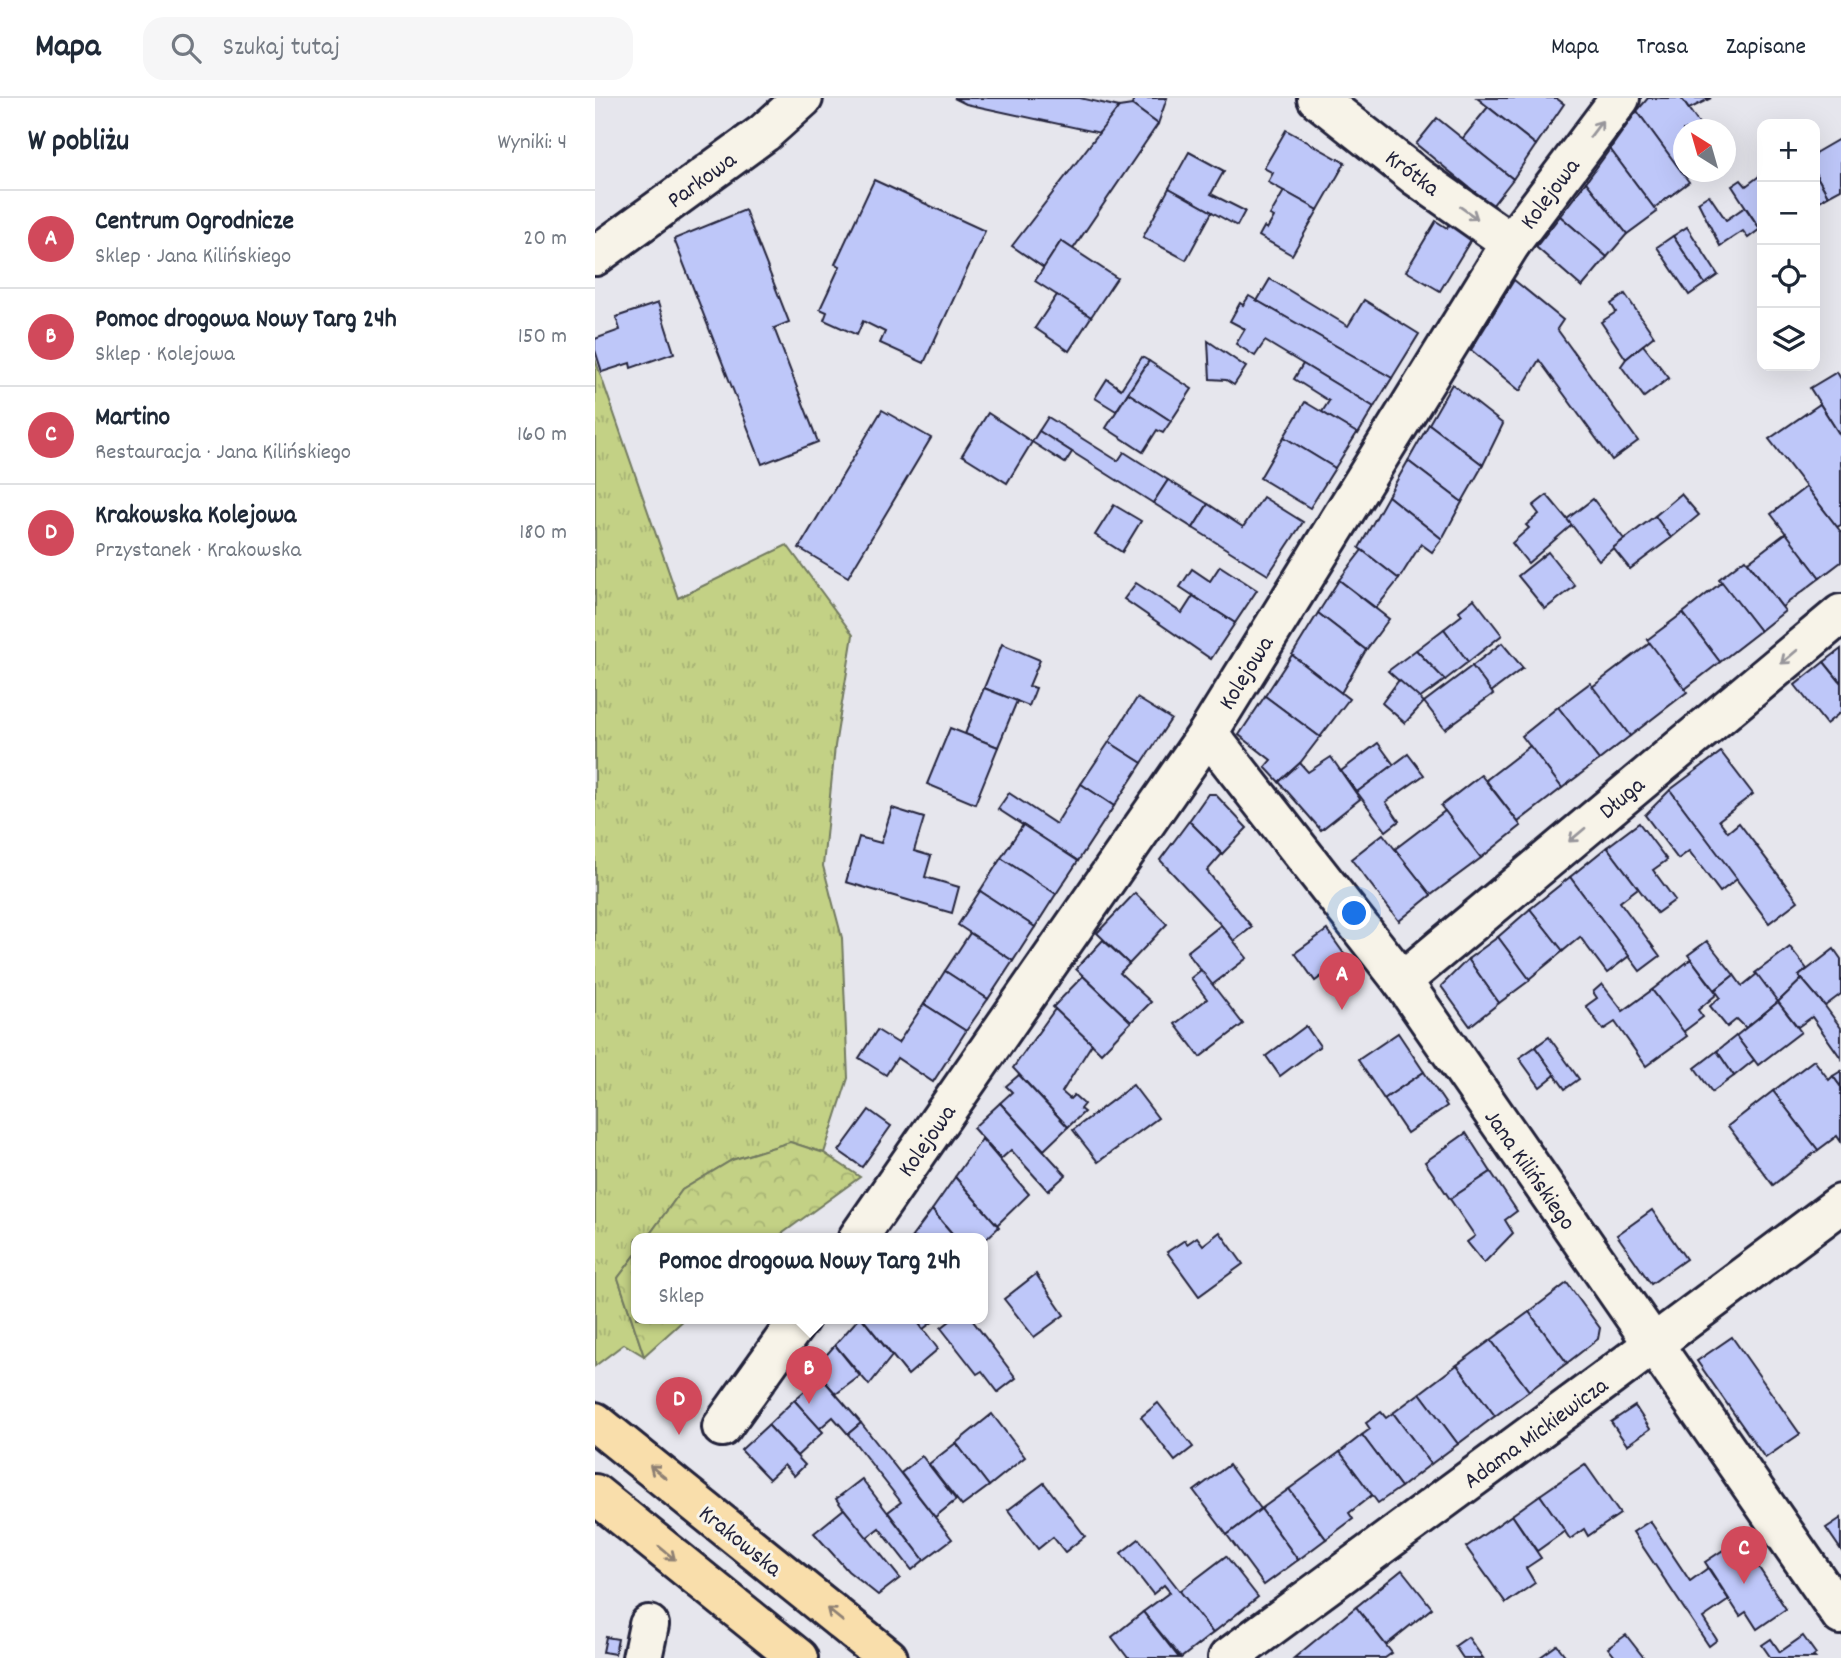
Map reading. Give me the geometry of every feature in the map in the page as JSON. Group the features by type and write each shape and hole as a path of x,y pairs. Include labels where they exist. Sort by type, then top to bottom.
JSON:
{"main road":[{"name":"Krakowska","path":"595,1422 888,1658"},
{"path":"595,1494 798,1658"}],"street":[{"name":"Parkowa","path":"595,256 764,134 803,98"},
{"name":"Krótka","path":"1317,98 1417,177 1511,243"},
{"name":"Kolejowa","path":"861,1233 1208,733 1511,243 1620,98"},
{"name":"Długa","path":"1402,981 1841,614"},
{"name":"Jana Kilińskiego","path":"1208,733 1402,981 1841,1615"},
{"name":"Adama Mickiewicza","path":"1228,1658 1841,1204"},
{"path":"722,1427 796,1324"}],"green space":[{"path":"595,359 678,598 787,545 853,635 835,746 823,866 842,938 848,1078 824,1153 790,1142 732,1160 682,1190 651,1233 631,1233 631,1261 618,1278 631,1324 633,1324 644,1356 624,1344 595,1366"},
{"path":"790,1142 824,1153 860,1177 783,1233 651,1233 682,1190 732,1160"},
{"path":"631,1261 631,1317 618,1278"},
{"path":"633,1324 679,1324 644,1356"}],"building":[{"path":"954,98 1080,98 1119,107 1100,133 966,104"},
{"path":"1134,98 1167,98 1158,124 1132,105"},
{"path":"1477,98 1556,98 1564,104 1536,145"},
{"path":"1648,98 1681,98 1696,119 1673,119 1673,161 1637,111"},
{"path":"1681,98 1711,98 1689,109"},
{"path":"1132,105 1158,124 1073,249 1061,241 1044,268 1012,246 1119,107"},
{"path":"1488,107 1536,145 1513,179 1462,139"},
{"path":"1637,111 1673,160 1673,182 1689,182 1654,208 1610,149"},
{"path":"1437,118 1513,179 1492,206 1416,144"},
{"path":"1286,130 1345,163 1318,210 1268,182 1273,173 1264,168"},
{"path":"1841,138 1841,189 1828,196 1820,182 1820,150"},
{"path":"1610,149 1657,212 1627,234 1586,182"},
{"path":"1189,152 1224,171 1211,194 1245,211 1237,226 1169,188"},
{"path":"1757,178 1757,224 1732,186 1741,180 1746,186"},
{"path":"874,180 985,231 924,363 880,343 885,332 863,321 857,335 824,320 827,312 820,309 840,266 835,264"},
{"path":"1586,182 1627,234 1607,257 1560,216"},
{"path":"1820,182 1828,196 1820,201"},
{"path":"1169,188 1212,212 1186,260 1143,237"},
{"path":"1284,191 1318,210 1292,255 1259,236 1274,217 1270,215"},
{"path":"1709,195 1726,220 1745,207 1757,225 1757,231 1748,238 1743,231 1720,246 1698,202"},
{"path":"745,210 789,322 774,328 818,442 762,464 674,239"},
{"path":"1560,216 1607,257 1582,287 1536,247"},
{"path":"1436,221 1447,228 1449,223 1472,238 1440,291 1406,271"},
{"path":"1687,227 1718,275 1705,284 1673,236"},
{"path":"1673,236 1705,284 1689,295 1657,247"},
{"path":"1061,241 1117,278 1091,317 1035,281"},
{"path":"1270,279 1348,326 1364,300 1419,334 1392,378 1257,301"},
{"path":"1514,280 1563,320 1557,329 1638,441 1612,460 1539,360 1520,391 1471,350"},
{"path":"1625,294 1654,336 1626,359 1601,322 1616,312 1611,304"},
{"path":"1057,295 1091,317 1069,351 1035,328"},
{"path":"1249,296 1392,378 1374,407 1265,341 1255,356 1236,344 1245,329 1230,321 1240,303 1243,305"},
{"path":"658,303 674,353 631,368 630,363 602,372 595,350 595,339 620,330 616,317"},
{"path":"1208,341 1246,367 1234,385 1226,380 1210,379"},
{"path":"1643,345 1669,378 1644,397 1621,366"},
{"path":"1142,357 1149,361 1116,411 1095,398 1107,379 1121,389"},
{"path":"1149,361 1192,389 1171,421 1128,393"},
{"path":"1303,364 1374,407 1358,434 1322,412 1329,401 1294,379"},
{"path":"1837,372 1841,379 1841,437 1810,388"},
{"path":"1452,384 1503,424 1483,465 1429,424"},
{"path":"1128,393 1171,421 1163,433 1157,430 1143,452 1106,428"},
{"path":"1305,402 1357,433 1335,468 1284,437"},
{"path":"1820,404 1841,437 1841,525 1837,527 1769,439"},
{"path":"882,410 931,438 848,577 799,548"},
{"path":"988,413 1032,442 1007,483 962,455"},
{"path":"1048,417 1118,461 1124,452 1168,480 1153,503 1039,431"},
{"path":"1429,424 1483,465 1462,502 1408,461"},
{"path":"1039,431 1072,452 1065,463 1032,442"},
{"path":"1284,437 1335,468 1310,508 1260,478"},
{"path":"1408,461 1462,502 1442,539 1388,496"},
{"path":"1168,480 1208,504 1193,528 1153,503"},
{"path":"1806,487 1841,532 1841,562 1820,578 1771,514"},
{"path":"1681,494 1699,515 1671,538 1655,516"},
{"path":"1547,495 1572,525 1528,563 1512,543 1529,528 1526,525 1539,514 1533,506"},
{"path":"1388,496 1442,539 1432,552 1421,544 1399,579 1359,548"},
{"path":"1263,497 1303,522 1268,575 1193,528 1208,504 1243,527"},
{"path":"1593,499 1624,539 1599,560 1567,519"},
{"path":"1114,505 1141,521 1122,552 1095,535"},
{"path":"1655,516 1671,538 1630,569 1613,548"},
{"path":"1786,533 1820,578 1782,607 1748,562"},
{"path":"1362,550 1399,579 1376,608 1339,580"},
{"path":"1548,552 1575,586 1545,609 1518,576"},
{"path":"1745,559 1785,611 1760,631 1719,579"},
{"path":"1220,566 1257,590 1235,623 1180,587 1192,569 1210,581"},
{"path":"1339,580 1389,619 1366,650 1318,613"},
{"path":"1722,582 1760,631 1720,662 1683,613"},
{"path":"1136,583 1182,613 1193,596 1235,623 1211,659 1124,599"},
{"path":"1474,599 1502,635 1468,662 1444,629 1462,615 1459,611"},
{"path":"1318,613 1366,650 1341,693 1292,655"},
{"path":"1683,613 1720,662 1685,689 1647,640"},
{"path":"1444,629 1468,662 1445,680 1416,650"},
{"path":"1502,643 1523,668 1491,692 1472,666"},
{"path":"1650,643 1687,692 1630,736 1592,687"},
{"path":"1002,644 1040,660 1029,686 1036,688 1029,706 984,688"},
{"path":"1841,649 1841,683 1824,662"},
{"path":"1416,650 1445,680 1419,699 1388,671"},
{"path":"1292,655 1349,699 1320,737 1265,696"},
{"path":"1824,662 1841,683 1841,712 1826,724 1795,685"},
{"path":"1472,666 1493,694 1445,729 1424,702"},
{"path":"1399,680 1424,702 1405,723 1382,703"},
{"path":"1590,683 1630,736 1599,760 1558,707"},
{"path":"984,688 1017,701 998,747 965,734"},
{"path":"1265,696 1320,737 1300,763 1279,782 1265,767 1271,760 1239,735"},
{"path":"1137,698 1171,719 1142,763 1109,742"},
{"path":"1558,707 1599,760 1562,788 1522,736"},
{"path":"950,728 998,747 975,804 927,784"},
{"path":"1109,742 1142,763 1114,806 1081,784"},
{"path":"1378,743 1394,765 1357,792 1341,771"},
{"path":"1530,746 1562,788 1518,822 1486,780"},
{"path":"1721,752 1753,794 1719,820 1728,832 1739,823 1798,901 1769,923 1670,790"},
{"path":"1408,754 1424,775 1386,802 1399,821 1386,831 1357,792"},
{"path":"1331,757 1360,799 1321,830 1279,782 1300,763 1308,772"},
{"path":"1481,775 1521,826 1481,858 1441,806"},
{"path":"1081,784 1114,806 1078,861 998,809 1009,793 1056,824"},
{"path":"1670,790 1737,879 1720,892 1689,851 1678,859 1645,815"},
{"path":"1208,794 1215,794 1247,828 1222,854 1189,821"},
{"path":"892,808 924,818 914,851 931,856 925,877 959,887 952,913 846,882 859,837 881,843"},
{"path":"1445,811 1481,858 1431,895 1395,849"},
{"path":"1189,821 1222,854 1207,871 1252,927 1234,941 1160,860"},
{"path":"1639,823 1667,860 1653,870 1675,900 1657,913 1607,847"},
{"path":"1023,825 1078,861 1056,894 1001,858"},
{"path":"1383,834 1431,895 1399,921 1351,859"},
{"path":"1607,847 1638,888 1620,902 1660,956 1640,971 1570,877"},
{"path":"1001,858 1056,894 1035,927 980,891"},
{"path":"1570,877 1629,956 1607,973 1580,937 1563,951 1530,909"},
{"path":"980,891 1035,927 1013,961 958,925"},
{"path":"1135,893 1167,924 1129,964 1097,933"},
{"path":"1530,909 1563,951 1529,979 1498,937"},
{"path":"1221,925 1247,958 1212,985 1187,952"},
{"path":"1327,930 1347,958 1315,981 1295,953"},
{"path":"970,933 1013,961 988,999 945,971"},
{"path":"1498,937 1530,980 1499,1003 1468,959"},
{"path":"1103,940 1129,964 1120,973 1151,1002 1131,1022 1076,969"},
{"path":"1707,941 1734,975 1715,990 1688,955"},
{"path":"1790,947 1807,969 1799,976 1802,979 1778,1002 1755,973"},
{"path":"1834,949 1841,959 1841,994 1825,1006 1799,976"},
{"path":"1468,959 1499,1003 1470,1026 1441,986"},
{"path":"1691,959 1717,994 1698,1010 1703,1017 1683,1032 1652,990"},
{"path":"1201,970 1243,1024 1200,1057 1175,1024 1207,999 1191,978"},
{"path":"945,971 988,999 966,1031 924,1004"},
{"path":"1757,974 1778,1002 1746,1028 1737,1019 1727,1027 1710,1006 1720,997 1715,990 1734,975 1742,986"},
{"path":"1083,976 1131,1022 1101,1053 1053,1007"},
{"path":"1802,979 1841,1028 1841,1058 1812,1017 1798,1027 1778,1002"},
{"path":"1602,984 1623,1011 1652,990 1687,1036 1646,1066 1615,1022 1603,1030 1586,1006 1597,998 1593,992"},
{"path":"1778,1002 1801,1032 1758,1065 1736,1036"},
{"path":"924,1004 966,1031 933,1082 897,1058 886,1075 859,1058 877,1030 898,1043"},
{"path":"1055,1009 1092,1044 1062,1092 1070,1099 1074,1095 1084,1104 1080,1109 1084,1112 1068,1127 1013,1068"},
{"path":"1306,1026 1320,1046 1280,1076 1266,1056"},
{"path":"1398,1033 1424,1072 1384,1099 1358,1060"},
{"path":"1736,1036 1754,1060 1734,1076 1717,1051"},
{"path":"1549,1037 1579,1079 1565,1089 1535,1047"},
{"path":"1535,1047 1555,1075 1540,1087 1519,1058"},
{"path":"1717,1051 1734,1076 1712,1092 1695,1068"},
{"path":"1814,1060 1829,1080 1833,1076 1841,1087 1841,1142 1837,1136 1818,1150 1773,1091"},
{"path":"1841,1071 1841,1087 1833,1076"},
{"path":"1424,1072 1447,1106 1407,1133 1384,1099"},
{"path":"1019,1075 1068,1127 1044,1150 1000,1103 1012,1092 1006,1086"},
{"path":"1133,1085 1158,1118 1098,1162 1073,1130"},
{"path":"1773,1091 1818,1150 1773,1185 1728,1126"},
{"path":"1000,1103 1066,1175 1048,1191 1011,1150 1001,1159 973,1128"},
{"path":"869,1110 891,1126 862,1167 839,1151"},
{"path":"1466,1133 1491,1172 1450,1199 1425,1162"},
{"path":"982,1139 1029,1194 997,1225 955,1177"},
{"path":"1491,1172 1517,1211 1505,1220 1513,1233 1484,1263 1467,1242 1475,1236 1450,1199"},
{"path":"955,1177 999,1227 988,1237 988,1233 952,1233 932,1210"},
{"path":"932,1210 952,1233 915,1233"},
{"path":"1652,1210 1686,1259 1651,1284 1617,1235"},
{"path":"1220,1232 1243,1264 1199,1296 1167,1252 1185,1240 1187,1244 1197,1237 1203,1245"},
{"path":"1036,1274 1064,1315 1034,1337 1004,1299"},
{"path":"1567,1283 1600,1328 1598,1339 1567,1363 1529,1312"},
{"path":"1529,1312 1567,1363 1529,1391 1491,1340"},
{"path":"854,1324 867,1324 892,1356 869,1385 835,1345"},
{"path":"867,1324 919,1324 938,1349 908,1375"},
{"path":"946,1324 975,1324 1016,1378 998,1392 982,1371 977,1374 941,1328"},
{"path":"1732,1337 1800,1434 1765,1458 1697,1361"},
{"path":"1491,1340 1529,1391 1495,1416 1457,1365"},
{"path":"835,1345 860,1376 836,1394 814,1369"},
{"path":"1457,1365 1495,1416 1458,1444 1420,1393"},
{"path":"821,1377 861,1423 848,1434 833,1417 819,1429 794,1400"},
{"path":"1420,1393 1458,1444 1431,1464 1393,1413"},
{"path":"794,1400 823,1432 797,1456 768,1425"},
{"path":"1158,1403 1193,1447 1175,1461 1141,1417"},
{"path":"1635,1406 1650,1429 1627,1445 1611,1422"},
{"path":"1381,1412 1386,1418 1393,1413 1431,1464 1401,1487 1362,1435 1370,1429 1366,1423"},
{"path":"992,1414 1025,1457 989,1486 956,1443"},
{"path":"861,1423 952,1539 924,1560 888,1512 901,1502 848,1434"},
{"path":"768,1425 805,1465 794,1476 784,1465 769,1479 741,1450"},
{"path":"1362,1435 1401,1487 1378,1503 1340,1452"},
{"path":"956,1443 989,1486 962,1506 929,1464"},
{"path":"1340,1452 1372,1495 1349,1513 1353,1519 1326,1539 1289,1489"},
{"path":"922,1456 956,1500 935,1517 901,1473"},
{"path":"1585,1464 1620,1514 1588,1536 1584,1529 1570,1539 1540,1495"},
{"path":"1229,1465 1261,1509 1227,1535 1194,1491"},
{"path":"862,1479 924,1560 912,1570 879,1528 866,1538 836,1499"},
{"path":"1044,1483 1085,1536 1065,1552 1053,1537 1038,1549 1008,1510"},
{"path":"1289,1489 1326,1539 1298,1560 1261,1509"},
{"path":"1540,1495 1565,1531 1537,1551 1512,1515"},
{"path":"844,1509 900,1578 878,1595 848,1571 814,1533"},
{"path":"1261,1509 1298,1560 1264,1585 1227,1535"},
{"path":"1512,1515 1541,1558 1526,1568 1535,1583 1506,1603 1466,1547"},
{"path":"1841,1518 1841,1550 1826,1528"},
{"path":"1650,1521 1690,1581 1708,1568 1729,1600 1703,1618 1717,1640 1709,1646 1633,1532"},
{"path":"1139,1539 1213,1633 1181,1658 1143,1612 1170,1592 1164,1585 1153,1594 1121,1553"},
{"path":"1740,1539 1786,1609 1757,1629 1746,1612 1740,1616 1705,1562"},
{"path":"1226,1556 1258,1597 1213,1633 1180,1591"},
{"path":"1402,1570 1432,1608 1386,1645 1356,1607"},
{"path":"1356,1607 1392,1653 1385,1658 1294,1658"},
{"path":"1143,1612 1179,1658 1128,1658 1112,1637"},
{"path":"1626,1635 1644,1658 1616,1658 1608,1648"},
{"path":"1803,1636 1816,1654 1813,1656 1815,1658 1771,1658 1762,1645 1771,1639 1780,1652"},
{"path":"606,1637 618,1639 615,1654 603,1652"},
{"path":"1468,1637 1483,1658 1463,1658 1455,1646"},
{"path":"1557,1645 1567,1658 1539,1658"}],"place":[{"name":"Centrum Ogrodnicze","path":"1342,1010"},
{"name":"Pomoc drogowa Nowy Targ 24h","path":"809,1404"},
{"name":"Krakowska Kolejowa","path":"679,1435"},
{"name":"Martino","path":"1744,1584"}]}
